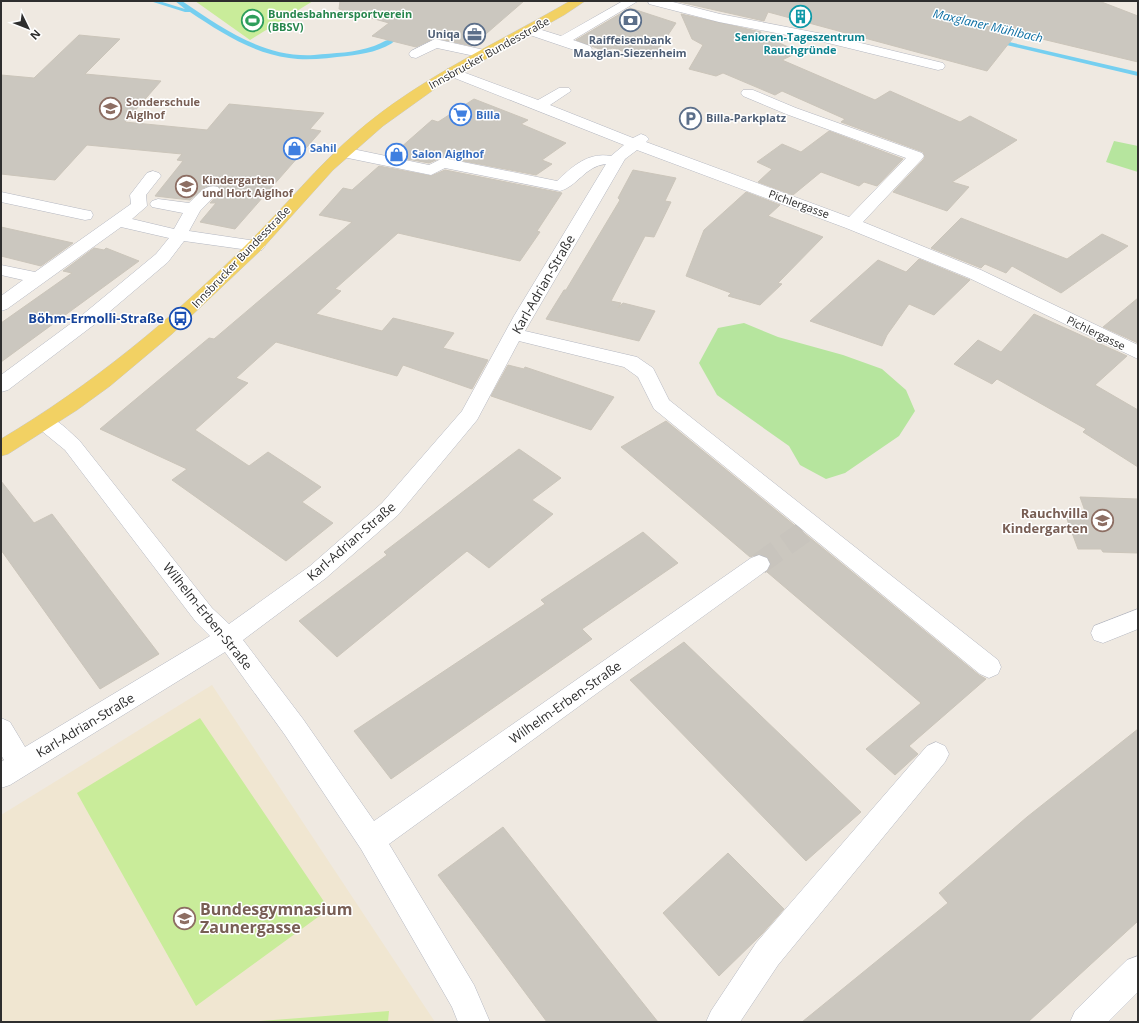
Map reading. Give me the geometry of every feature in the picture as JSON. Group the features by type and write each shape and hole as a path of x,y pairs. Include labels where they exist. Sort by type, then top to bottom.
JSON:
{"main road":[{"name":"Innsbrucker Bundesstraße","path":"1,449 45,423 133,358 180,318 256,246 313,181 343,152 384,117 452,72 579,1"}],"street":[{"path":"562,41 632,1"},
{"path":"654,1 719,18 828,39 938,66"},
{"path":"529,30 585,49"},
{"path":"416,54 435,43 484,54"},
{"name":"Pichlergasse","path":"452,72 539,106 593,124 852,224 975,274 1138,353"},
{"path":"539,106 564,91"},
{"path":"748,93 791,111 916,156 852,224"},
{"name":"Karl-Adrian-Straße","path":"10,770 228,638 318,572 390,509 470,415 513,334 619,156 639,142"},
{"path":"343,152 431,170 443,163 560,186 592,160 606,159 616,161"},
{"path":"1,305 138,206 138,195 153,176"},
{"path":"1,385 88,320 162,258 180,235 193,209 212,190"},
{"path":"1,197 85,215"},
{"path":"158,204 193,209"},
{"path":"119,221 180,235 256,246"},
{"path":"1,270 38,278"},
{"path":"513,334 630,362 646,373 661,404 810,530 989,667"},
{"name":"Wilhelm-Erben-Straße","path":"45,423 72,445 204,615 228,638 294,727 371,840 463,996 474,1022"},
{"name":"Wilhelm-Erben-Straße","path":"371,840 759,564"},
{"path":"1103,633 1138,619"},
{"path":"1,730 10,770"},
{"path":"722,1022 767,954 936,754"},
{"path":"1086,1022 1138,971"}],"shaded area":[{"name":"Bundesgymnasium Zaunergasse","path":"212,685 435,1022 1,1022 1,815"}],"green space":[{"name":"Bundesbahnersportverein (BBSV)","path":"195,1 313,1 250,40"},
{"path":"1114,141 1138,146 1138,172 1106,162"},
{"path":"744,323 778,337 843,355 882,369 906,390 915,411 899,436 845,473 826,479 800,465 789,446 717,395 699,363 718,328"},
{"path":"200,718 329,909 196,1006 77,793"},
{"path":"389,1011 388,1022 249,1022"}],"building":[{"path":"340,1 524,1 472,46 435,38 416,47 372,36 389,23 339,9"},
{"path":"675,1 1099,1 1138,16 1138,62 1017,33 987,71 768,12 764,21"},
{"path":"630,8 676,23 652,59 612,48 607,52 576,40"},
{"path":"681,14 761,32 760,34 799,52 782,60 875,100 890,91 960,122 970,116 1017,140 952,182 969,187 947,211 893,192 923,160 925,157 923,152 841,122 845,119 782,91 775,95 723,73 716,76 689,69 703,45 692,39"},
{"path":"79,35 120,39 85,74 161,81 125,122 207,130 229,104 324,113 310,129 321,131 235,229 200,222 216,203 210,203 221,191 218,186 205,187 190,200 155,196 183,161 177,160 182,154 87,145 55,180 1,174 1,75 34,78"},
{"path":"474,99 528,120 521,124 566,143 542,160 552,164 536,175 443,157 429,163 391,156 432,120 438,122"},
{"path":"829,131 903,159 877,186 864,182 859,186 821,172 793,195 758,182 772,169 757,162 782,144 801,152"},
{"path":"379,166 431,176 445,170 562,193 537,231 540,232 520,261 398,233 335,289 341,291 316,314 382,331 393,318 454,333 443,348 488,360 472,389 403,365 397,376 276,342 236,378 248,383 195,430 249,466 268,452 321,487 302,502 333,523 286,561 172,480 187,469 100,429 209,338 214,339 352,222 319,215 343,188 352,190"},
{"path":"633,170 676,178 665,201 671,202 654,237 645,236 611,301 621,303 618,308 623,303 655,311 639,341 546,319 564,290 566,290 620,200 618,198"},
{"path":"746,192 780,205 768,216 823,237 778,283 782,284 760,305 728,296 731,293 686,276 704,230"},
{"path":"961,218 1067,259 1102,234 1128,246 1061,293 1012,266 1006,273 985,264 981,268 931,248"},
{"path":"1,227 73,243 41,266 1,256"},
{"path":"94,248 104,250 106,248 139,261 1,362 1,323 72,273 63,271"},
{"path":"919,259 970,280 934,315 909,304 887,335 882,346 810,321 878,260 906,272"},
{"path":"1138,298 1138,343 1103,327"},
{"path":"1034,314 1127,356 1095,385 1138,410 1138,467 1083,432 1086,429 997,379 992,384 954,364 978,340 1001,352"},
{"path":"508,365 524,369 525,367 614,397 591,430 491,396"},
{"path":"666,421 979,675 986,679 909,746 918,754 895,775 866,749 921,703 767,572 771,565 768,557 758,554 750,557 621,447"},
{"path":"519,449 561,478 532,500 553,514 489,568 467,551 337,657 299,621 387,555 384,552"},
{"path":"1,481 34,523 52,514 159,654 100,689 1,550"},
{"name":"Rauchvilla Kindergarten","path":"1080,497 1138,499 1138,553 1103,552 1101,549 1078,549 1064,511 1085,511"},
{"path":"643,532 678,563 582,629 592,639 391,779 354,731 545,604 541,600"},
{"path":"684,642 861,812 806,861 630,680"},
{"path":"1138,729 1138,921 1028,1022 802,1022 948,903 939,893 1027,817"},
{"path":"503,827 658,1022 547,1022 438,875"},
{"path":"728,853 784,909 762,934 719,976 663,913"}],"waterway":[{"path":"153,1 187,11"},
{"name":"Maxglaner Mühlbach","path":"178,1 228,33 254,47 268,52 288,56 308,57 350,54 372,49 393,40"},
{"name":"Maxglaner Mühlbach","path":"996,41 1138,74"}],"tunnel":[{"path":"759,564 805,531"}],"place":[{"name":"Senioren-Tageszentrum Rauchgründe","path":"800,17"},
{"name":"Bundesbahnersportverein (BBSV)","path":"252,20"},
{"name":"Raiffeisenbank Maxglan-Siezenheim","path":"630,20"},
{"name":"Uniqa","path":"475,34"},
{"name":"Sonderschule Aiglhof","path":"110,108"},
{"name":"Billa","path":"460,115"},
{"name":"Billa-Parkplatz","path":"691,118"},
{"name":"Sahil","path":"295,148"},
{"name":"Salon Aiglhof","path":"397,154"},
{"name":"Kindergarten und Hort Aiglhof","path":"186,186"},
{"name":"Böhm-Ermolli-Straße","path":"180,318"},
{"name":"Rauchvilla Kindergarten","path":"1103,520"},
{"name":"Bundesgymnasium Zaunergasse","path":"184,918"}]}
